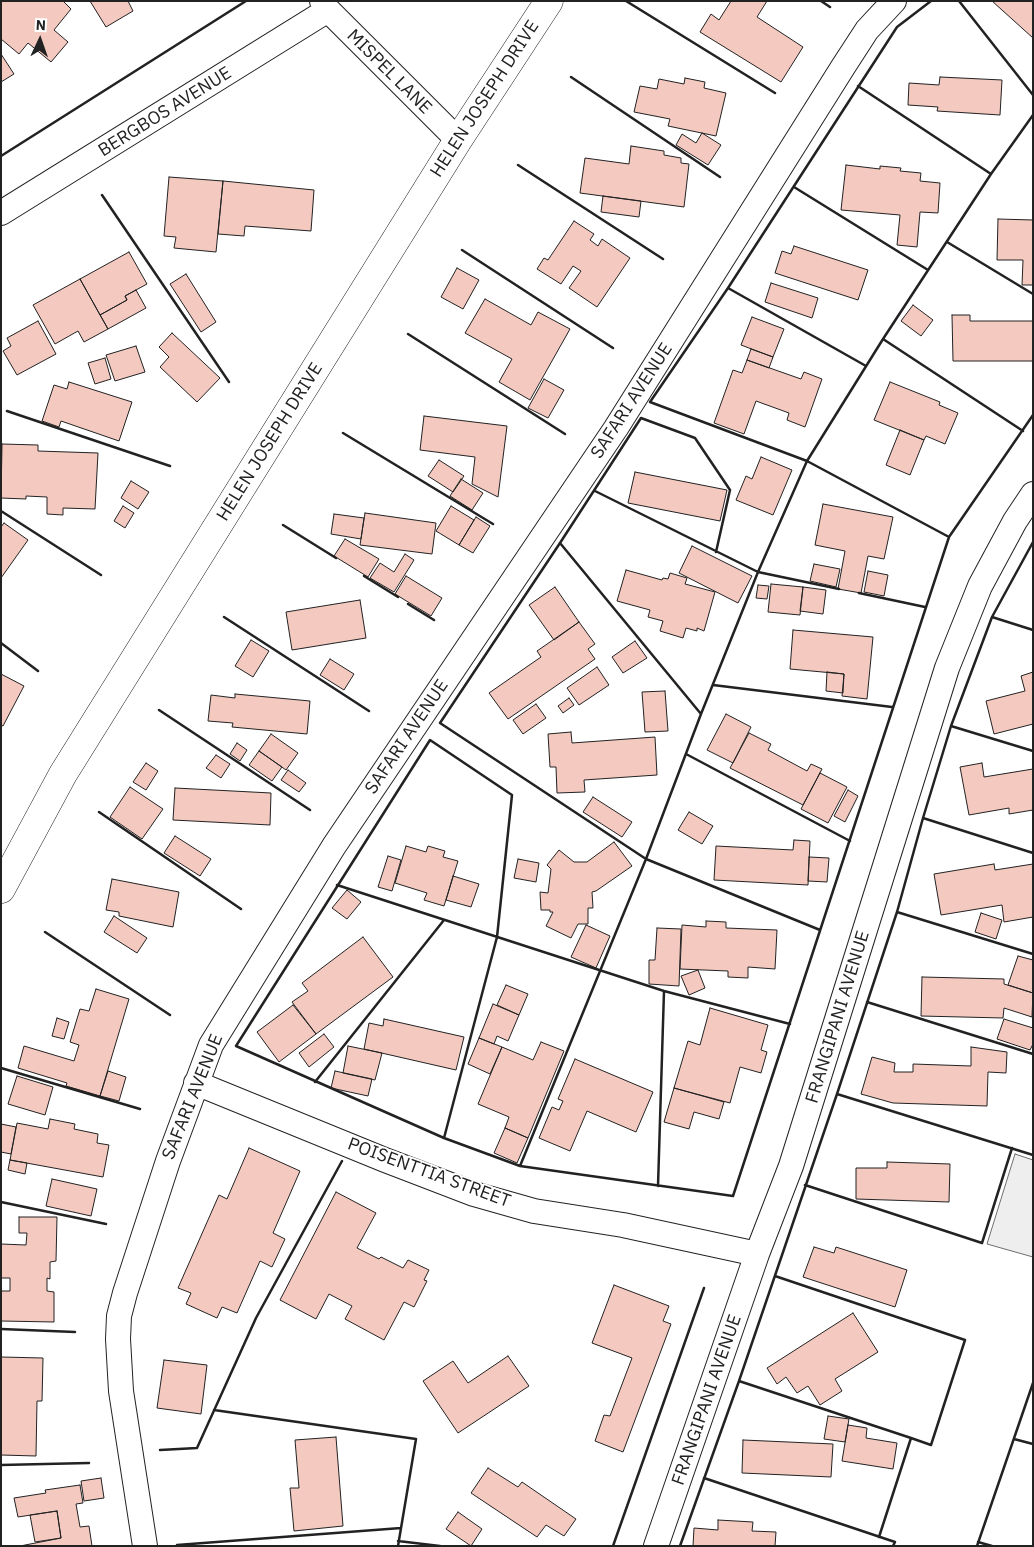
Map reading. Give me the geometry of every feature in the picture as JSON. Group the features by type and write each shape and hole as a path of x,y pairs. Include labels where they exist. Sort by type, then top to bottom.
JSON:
{"street":[{"name":"HELEN JOSEPH DRIVE","path":"1,888 63,774 458,140 549,1"},
{"name":"SAFARI AVENUE","path":"145,1546 121,1391 118,1339 119,1316 168,1160 211,1044 334,846 616,428 867,30 894,1"},
{"name":"MISPEL LANE","path":"325,6 458,140"},
{"name":"BERGBOS AVENUE","path":"1,213 325,6"},
{"name":"FRANGIPANI AVENUE","path":"656,1546 757,1254 792,1166 947,668 980,586 1014,521 1033,494"},
{"name":"POISENTTIA STREET","path":"196,1083 474,1194 534,1210 623,1225 757,1254"}],"shaded area":[{"path":"1015,1154 1033,1160 1033,1257 987,1244"}],"building":[{"path":"1,1 63,1 71,9 54,30 68,42 51,62 28,43 19,54 1,39"},
{"path":"90,1 128,1 133,11 106,27"},
{"path":"731,1 767,1 757,17 803,47 781,82 700,32 711,14 719,20"},
{"path":"992,1 1033,1 1033,38"},
{"path":"1,54 14,74 1,82"},
{"path":"940,77 1002,80 1000,115 937,111 938,107 908,105 909,83 939,85"},
{"path":"685,78 705,82 704,88 726,93 716,136 668,126 670,119 634,112 640,86 657,89 659,79 684,84"},
{"path":"702,133 721,145 708,165 676,145 682,134 696,143"},
{"path":"631,146 664,151 664,155 681,158 681,163 689,164 684,207 580,193 585,158 629,164"},
{"path":"846,165 880,169 880,166 901,168 900,171 921,173 920,181 940,183 938,213 920,212 917,247 897,245 900,215 841,210"},
{"path":"169,177 223,181 216,252 174,248 176,237 164,236"},
{"path":"223,181 314,190 311,231 245,226 244,236 218,234"},
{"path":"603,196 641,201 639,217 601,212"},
{"path":"998,219 1033,220 1033,285 1022,285 1023,260 997,260"},
{"path":"574,221 594,234 590,240 598,246 602,239 630,258 597,307 569,288 581,271 573,266 561,284 537,269 544,258 548,260"},
{"path":"794,246 868,270 858,300 775,273 782,251 791,254"},
{"path":"129,252 147,284 125,296 127,300 100,315 80,279"},
{"path":"457,268 479,280 463,309 441,297"},
{"path":"186,274 216,322 201,332 170,284"},
{"path":"80,279 108,329 84,342 78,331 55,344 33,305"},
{"path":"771,283 818,298 812,318 765,302"},
{"path":"136,290 146,308 108,329 100,315 127,300 125,296"},
{"path":"485,299 531,325 538,312 570,329 530,400 499,382 512,359 465,333"},
{"path":"913,305 933,320 921,336 901,321"},
{"path":"952,315 970,315 970,321 1033,321 1033,361 953,361"},
{"path":"752,317 784,329 773,357 741,345"},
{"path":"38,321 56,354 17,375 3,351 11,346 7,338"},
{"path":"172,333 220,378 197,402 160,367 169,357 159,347"},
{"path":"136,346 145,372 115,381 106,355"},
{"path":"751,349 773,357 769,368 747,360"},
{"path":"105,358 111,379 95,384 88,363"},
{"path":"747,360 801,379 804,372 822,379 805,427 787,420 789,413 756,401 744,434 714,423 733,370 742,373"},
{"path":"544,379 564,390 548,418 528,408"},
{"path":"69,382 132,402 119,441 61,421 59,427 42,421 54,385 67,389"},
{"path":"890,382 940,402 939,405 958,413 945,444 926,436 924,440 874,420"},
{"path":"424,416 507,426 498,497 472,484 475,457 420,450"},
{"path":"900,430 924,440 910,475 886,465"},
{"path":"2,444 38,445 38,451 98,453 95,509 63,508 63,515 47,514 47,497 26,496 26,499 1,498"},
{"path":"761,457 792,470 773,515 736,500 746,476 752,479"},
{"path":"439,460 464,476 453,492 428,476"},
{"path":"635,472 727,490 720,521 628,503"},
{"path":"461,479 483,493 472,510 450,496"},
{"path":"131,481 149,492 138,509 121,498"},
{"path":"823,504 893,517 884,559 868,556 861,593 838,589 845,551 815,545"},
{"path":"123,506 134,513 125,528 114,521"},
{"path":"451,506 474,520 459,545 436,531"},
{"path":"365,513 436,523 432,554 360,545"},
{"path":"334,514 364,518 361,539 331,534"},
{"path":"476,517 490,526 473,553 459,545"},
{"path":"4,523 28,540 1,578 1,527"},
{"path":"345,539 379,559 368,577 334,556"},
{"path":"692,546 752,576 738,603 679,573"},
{"path":"405,554 414,560 394,592 370,578 380,563 394,572"},
{"path":"814,564 840,569 836,587 810,581"},
{"path":"626,570 662,580 663,578 668,579 670,573 687,578 685,584 715,592 704,631 697,628 697,631 686,628 683,638 660,631 663,621 648,617 650,610 617,601"},
{"path":"868,571 888,575 884,596 864,592"},
{"path":"406,576 442,598 431,616 395,594"},
{"path":"771,584 803,587 800,615 768,612"},
{"path":"758,585 769,586 767,599 756,598"},
{"path":"555,587 579,622 554,640 529,605"},
{"path":"803,587 826,590 823,614 800,611"},
{"path":"360,600 366,638 292,650 286,612"},
{"path":"579,622 595,644 588,649 595,659 508,719 489,693 541,657 537,651"},
{"path":"793,630 873,637 867,699 842,696 844,674 790,669"},
{"path":"251,640 269,651 253,677 235,666"},
{"path":"635,641 647,658 623,673 612,657"},
{"path":"330,659 354,674 344,690 320,675"},
{"path":"597,667 609,685 579,705 567,688"},
{"path":"827,672 844,674 843,693 826,691"},
{"path":"1033,672 1033,724 994,734 986,701 1025,691 1021,676"},
{"path":"1,674 24,686 3,726 1,725"},
{"path":"665,691 668,731 645,732 642,692"},
{"path":"235,694 310,701 307,734 232,727 233,723 208,721 211,695 235,698"},
{"path":"569,698 574,705 563,713 558,706"},
{"path":"536,704 546,718 523,734 513,720"},
{"path":"726,714 751,727 733,763 707,750"},
{"path":"571,732 572,743 655,737 657,775 584,780 585,792 557,793 556,767 550,767 548,734"},
{"path":"749,733 771,744 768,750 807,771 811,764 822,769 803,805 730,768"},
{"path":"271,734 298,753 286,770 259,751"},
{"path":"237,743 247,750 240,761 230,754"},
{"path":"259,751 282,767 272,781 249,765"},
{"path":"216,755 230,764 221,778 206,768"},
{"path":"146,763 158,771 146,790 133,782"},
{"path":"982,763 984,777 1033,769 1033,810 1009,814 1009,808 969,815 960,767"},
{"path":"288,770 306,783 299,792 281,780"},
{"path":"820,773 847,787 828,823 801,809"},
{"path":"130,787 163,809 142,839 110,817"},
{"path":"175,788 271,793 270,825 173,820"},
{"path":"848,790 858,796 845,822 834,816"},
{"path":"593,797 632,822 622,837 583,812"},
{"path":"689,812 713,826 702,844 678,830"},
{"path":"175,836 211,859 200,876 164,853"},
{"path":"794,840 810,841 808,885 714,880 716,846 793,850"},
{"path":"614,842 632,866 592,892 593,908 588,908 588,924 578,924 571,938 546,926 553,912 541,910 540,892 548,893 551,869 547,865 559,850 574,862 587,862"},
{"path":"406,846 426,852 428,846 445,851 443,857 458,861 444,906 424,900 427,893 395,883"},
{"path":"388,856 401,860 392,891 378,887"},
{"path":"809,857 829,858 827,882 808,881"},
{"path":"518,859 539,863 536,882 514,878"},
{"path":"994,864 995,870 1033,864 1033,917 1004,922 1002,905 941,915 934,874"},
{"path":"453,876 479,884 471,907 446,900"},
{"path":"112,879 179,892 173,927 119,916 119,912 106,910"},
{"path":"347,890 361,902 347,919 332,908"},
{"path":"981,913 1002,920 996,939 975,932"},
{"path":"114,916 147,938 137,953 104,932"},
{"path":"706,921 726,922 726,928 777,930 775,969 748,967 748,978 728,977 728,971 680,969 682,925 706,927"},
{"path":"586,925 610,936 596,968 571,957"},
{"path":"657,928 681,929 679,986 649,984 649,960 655,960"},
{"path":"363,937 393,977 316,1034 292,1002 308,991 302,983"},
{"path":"1018,956 1033,960 1033,993 1008,985"},
{"path":"698,970 705,988 689,995 681,976"},
{"path":"922,977 1004,979 1004,984 1033,993 1032,1017 1004,1008 1003,1018 921,1016"},
{"path":"506,985 528,994 519,1015 497,1005"},
{"path":"96,989 129,999 100,1096 66,1086 67,1083 18,1068 24,1046 74,1061 79,1045 70,1042 80,1009 89,1011"},
{"path":"493,1004 519,1015 508,1041 497,1036 494,1044 479,1038"},
{"path":"293,1005 316,1034 279,1062 257,1032"},
{"path":"710,1008 768,1025 761,1050 767,1052 761,1073 740,1067 730,1103 674,1088 688,1041 700,1045"},
{"path":"57,1018 69,1022 64,1039 52,1036"},
{"path":"384,1019 464,1037 456,1070 364,1049 369,1023 383,1026"},
{"path":"1004,1019 1033,1028 1033,1044 1030,1050 997,1039"},
{"path":"324,1034 334,1047 309,1067 299,1053"},
{"path":"479,1038 502,1047 490,1074 468,1064"},
{"path":"541,1042 564,1051 528,1138 505,1128 509,1117 478,1104 502,1047 533,1060"},
{"path":"348,1046 382,1053 375,1080 343,1073"},
{"path":"971,1047 1007,1052 1006,1073 988,1072 987,1106 893,1103 861,1094 872,1057 895,1063 894,1072 913,1072 913,1064 971,1066"},
{"path":"575,1059 653,1092 636,1132 587,1111 570,1151 539,1138 552,1107 559,1110 563,1101 558,1099"},
{"path":"108,1071 126,1077 119,1101 100,1096"},
{"path":"335,1071 372,1079 368,1096 331,1088"},
{"path":"17,1076 53,1087 45,1115 8,1104"},
{"path":"674,1088 724,1102 719,1119 694,1112 689,1129 664,1122"},
{"path":"50,1119 75,1124 74,1129 98,1134 97,1143 109,1145 103,1177 10,1160 17,1123 48,1129"},
{"path":"1,1124 16,1127 11,1154 1,1152"},
{"path":"505,1128 528,1138 517,1163 494,1153"},
{"path":"249,1148 300,1171 273,1233 285,1239 272,1267 260,1261 237,1313 222,1307 217,1318 186,1304 191,1293 178,1288 219,1195 227,1199"},
{"path":"10,1160 27,1163 25,1174 8,1170"},
{"path":"887,1162 950,1164 949,1202 856,1199 856,1168 887,1168"},
{"path":"52,1179 97,1189 91,1216 46,1206"},
{"path":"336,1192 376,1213 357,1248 403,1268 408,1260 429,1270 424,1280 427,1281 414,1307 404,1302 384,1340 345,1319 352,1306 329,1294 316,1319 280,1300"},
{"path":"19,1217 57,1217 56,1261 50,1262 50,1279 47,1278 47,1291 54,1292 54,1322 1,1321 1,1291 10,1291 10,1278 1,1278 1,1244 26,1245 27,1233 19,1233"},
{"path":"814,1247 834,1253 836,1247 907,1270 895,1307 803,1277"},
{"path":"614,1285 669,1306 663,1321 671,1324 623,1452 595,1441 604,1415 610,1416 632,1358 592,1343"},
{"path":"853,1313 878,1352 835,1379 842,1391 820,1405 808,1386 797,1393 786,1377 777,1384 767,1368"},
{"path":"508,1356 529,1386 458,1433 423,1381 453,1361 468,1383"},
{"path":"1,1357 43,1358 42,1401 37,1401 36,1456 1,1455"},
{"path":"164,1360 207,1365 201,1414 157,1408"},
{"path":"828,1416 849,1419 845,1442 824,1439"},
{"path":"848,1425 867,1428 866,1438 897,1443 893,1469 842,1461"},
{"path":"336,1437 343,1526 294,1531 290,1488 299,1488 295,1440"},
{"path":"743,1440 833,1444 831,1477 742,1473"},
{"path":"488,1468 518,1487 522,1482 576,1519 564,1536 546,1525 537,1537 471,1493"},
{"path":"101,1478 104,1498 84,1501 81,1481"},
{"path":"80,1485 83,1503 76,1504 80,1527 89,1526 92,1546 20,1546 61,1538 57,1511 18,1517 14,1498 46,1493 45,1490"},
{"path":"57,1511 61,1538 35,1542 30,1515"},
{"path":"458,1512 482,1529 471,1546 446,1529"},
{"path":"718,1520 753,1522 752,1531 776,1532 775,1546 693,1546 694,1528 718,1530"}],"wall":[{"path":"1,156 246,1"},
{"path":"626,1 775,93"},
{"path":"821,1 830,7"},
{"path":"931,1 897,27 728,288 650,402 807,461 949,537"},
{"path":"959,1 1033,95"},
{"path":"571,77 720,177"},
{"path":"858,86 991,174"},
{"path":"520,1166 646,859 758,572 807,461 883,339 991,174 1033,115"},
{"path":"518,165 663,259"},
{"path":"794,187 928,270"},
{"path":"102,195 229,382"},
{"path":"947,242 1033,294"},
{"path":"462,250 613,348"},
{"path":"728,288 866,366"},
{"path":"408,334 565,434"},
{"path":"883,339 1023,431"},
{"path":"7,411 170,466"},
{"path":"444,1138 497,937 512,795 430,740 236,1046 444,1138 520,1166 733,1196 949,537 1033,415"},
{"path":"716,552 730,490 695,438 641,418 440,723 646,859 820,930"},
{"path":"343,433 493,524"},
{"path":"595,491 758,572 839,589"},
{"path":"1,511 101,575"},
{"path":"283,525 336,558"},
{"path":"680,1546 739,1381 837,1094 897,912 951,726 992,617 1033,542"},
{"path":"560,543 701,714"},
{"path":"364,576 398,597"},
{"path":"859,593 925,607"},
{"path":"408,604 434,620"},
{"path":"224,617 369,711"},
{"path":"992,617 1033,630"},
{"path":"1,643 38,671"},
{"path":"713,685 892,707"},
{"path":"159,710 310,810"},
{"path":"951,726 1033,751"},
{"path":"686,754 850,841"},
{"path":"99,812 241,909"},
{"path":"923,818 1033,853"},
{"path":"337,885 664,991 790,1024"},
{"path":"897,912 1033,954"},
{"path":"315,1082 444,920"},
{"path":"45,932 170,1015"},
{"path":"658,1186 664,991"},
{"path":"867,1002 1033,1054"},
{"path":"1,1068 140,1109"},
{"path":"837,1094 1033,1155"},
{"path":"805,1185 982,1243 1012,1148"},
{"path":"160,1450 197,1448 256,1318 342,1161"},
{"path":"1,1202 106,1224"},
{"path":"775,1276 965,1340 931,1445 911,1438"},
{"path":"613,1546 704,1288"},
{"path":"1,1329 75,1332"},
{"path":"739,1381 911,1438 879,1537"},
{"path":"977,1546 1033,1383"},
{"path":"214,1410 416,1439 398,1546"},
{"path":"1014,1439 1033,1444"},
{"path":"1,1465 89,1463"},
{"path":"704,1478 895,1542 893,1546"},
{"path":"177,1545 401,1528"},
{"path":"398,1541 440,1546"},
{"path":"978,1542 992,1546"}]}
